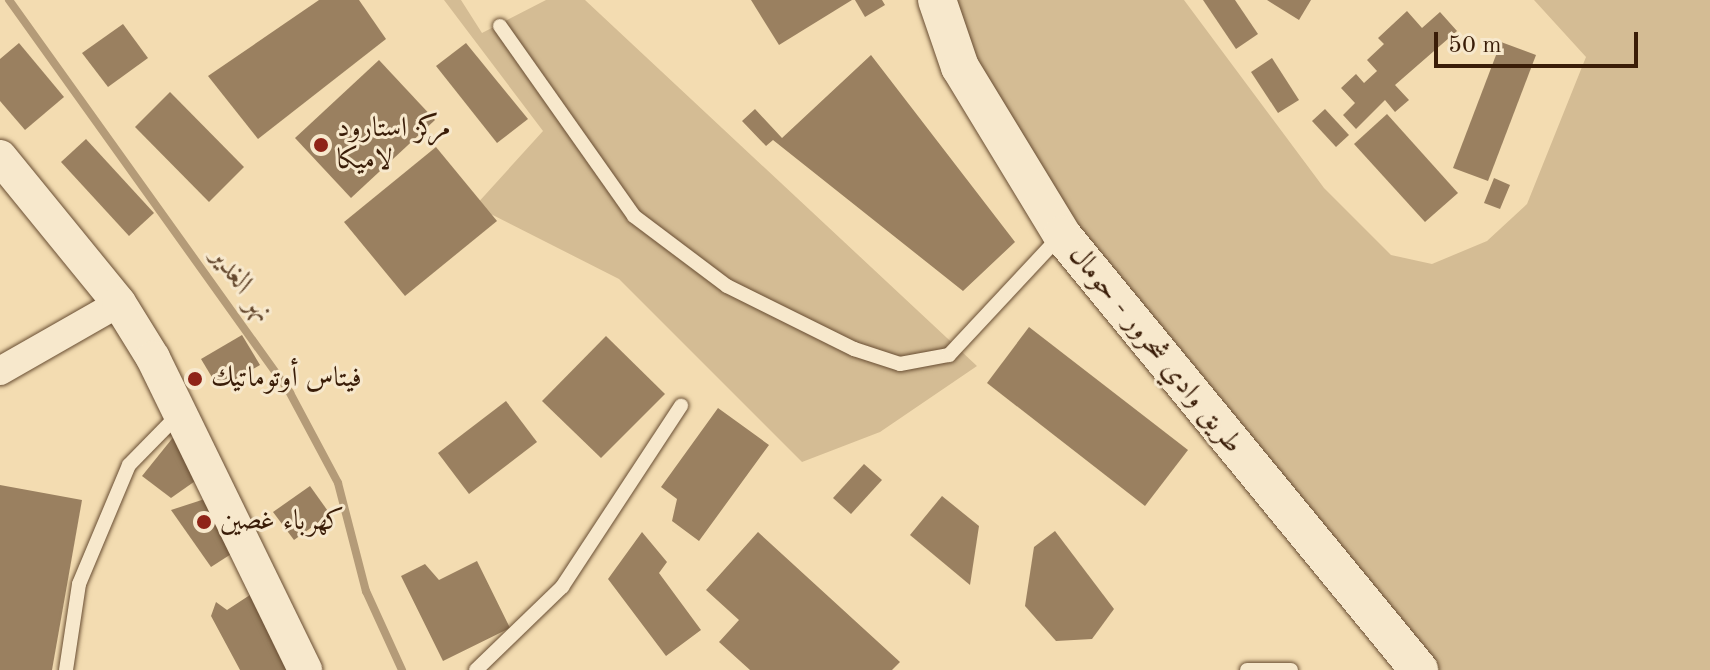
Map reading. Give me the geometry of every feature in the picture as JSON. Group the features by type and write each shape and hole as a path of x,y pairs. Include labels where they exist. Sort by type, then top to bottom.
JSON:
{"main road":[{"name":"طريق وادي شحرور - حومال","path":"937,0 960,67 1062,235 1419,670"}],"street":[{"path":"0,157 119,303 182,411 305,670"},
{"path":"0,371 119,303"}],"lane":[{"path":"500,26 634,216 727,286 854,349 900,364 949,355 1062,235"},
{"path":"476,670 562,587 681,406"},
{"path":"66,670 79,584 129,465 182,411"},
{"path":"1247,670 1291,670"}],"shaded area":[{"path":"444,0 461,0 482,33 546,0 585,0 977,366 880,432 802,462 619,279 475,206 543,131"},
{"path":"935,0 1184,0 1324,188 1391,255 1432,264 1487,241 1527,204 1586,57 1534,0 1710,0 1710,670 1405,670 1083,276"}],"building":[{"path":"319,0 359,0 386,39 258,139 208,76"},
{"path":"751,0 852,0 779,45"},
{"path":"855,0 882,0 885,5 865,17"},
{"path":"1203,0 1235,0 1258,34 1236,49"},
{"path":"1267,0 1311,0 1299,20"},
{"path":"1407,11 1422,28 1440,12 1457,31 1395,85 1409,100 1395,112 1385,100 1356,129 1343,115 1355,103 1341,88 1356,74 1364,83 1377,71 1367,60 1384,44 1378,38"},
{"path":"123,24 148,58 108,87 82,53"},
{"path":"1501,42 1536,55 1488,181 1453,168"},
{"path":"19,43 64,97 25,130 0,101 0,59"},
{"path":"466,43 528,119 497,143 436,66"},
{"path":"871,55 1015,242 963,291 773,140 766,146 742,121 755,109 782,138"},
{"path":"1272,58 1299,100 1278,113 1251,72"},
{"path":"379,60 435,120 351,198 295,138"},
{"path":"170,92 244,167 209,202 135,127"},
{"path":"1325,109 1349,135 1336,147 1312,121"},
{"path":"1387,114 1458,193 1425,222 1354,144"},
{"path":"86,139 154,213 129,236 61,162"},
{"path":"436,147 497,221 405,296 344,222"},
{"path":"1494,178 1510,185 1500,209 1484,203"},
{"path":"1029,327 1188,450 1145,506 987,383"},
{"path":"242,335 260,365 219,389 201,359"},
{"path":"606,336 665,394 601,458 542,401"},
{"path":"506,401 537,442 469,494 438,453"},
{"path":"718,408 769,445 699,541 672,521 677,499 661,487"},
{"path":"179,430 208,472 171,498 142,476"},
{"path":"864,464 882,480 851,514 833,498"},
{"path":"0,485 82,500 52,670 0,670"},
{"path":"310,486 330,514 294,540 273,512"},
{"path":"942,496 979,526 970,585 910,535"},
{"path":"211,497 239,549 211,567 171,510"},
{"path":"1055,531 1114,609 1092,639 1056,641 1025,606 1034,547"},
{"path":"642,532 667,562 659,573 701,630 666,656 608,579"},
{"path":"758,532 900,662 892,670 750,670 719,642 739,620 706,590"},
{"path":"477,561 510,628 443,661 401,576 425,564 439,580"},
{"path":"253,593 293,670 240,670 211,616 216,602 227,610"}],"waterway":[{"name":"نهر الغدير","path":"9,0 290,393 338,483 366,591 402,670"}],"place":[{"name":"مركز استارود لاميكا","path":"321,145"},
{"name":"فيتاس أوتوماتيك","path":"195,379"},
{"name":"كهرباء غصين","path":"204,522"}]}
